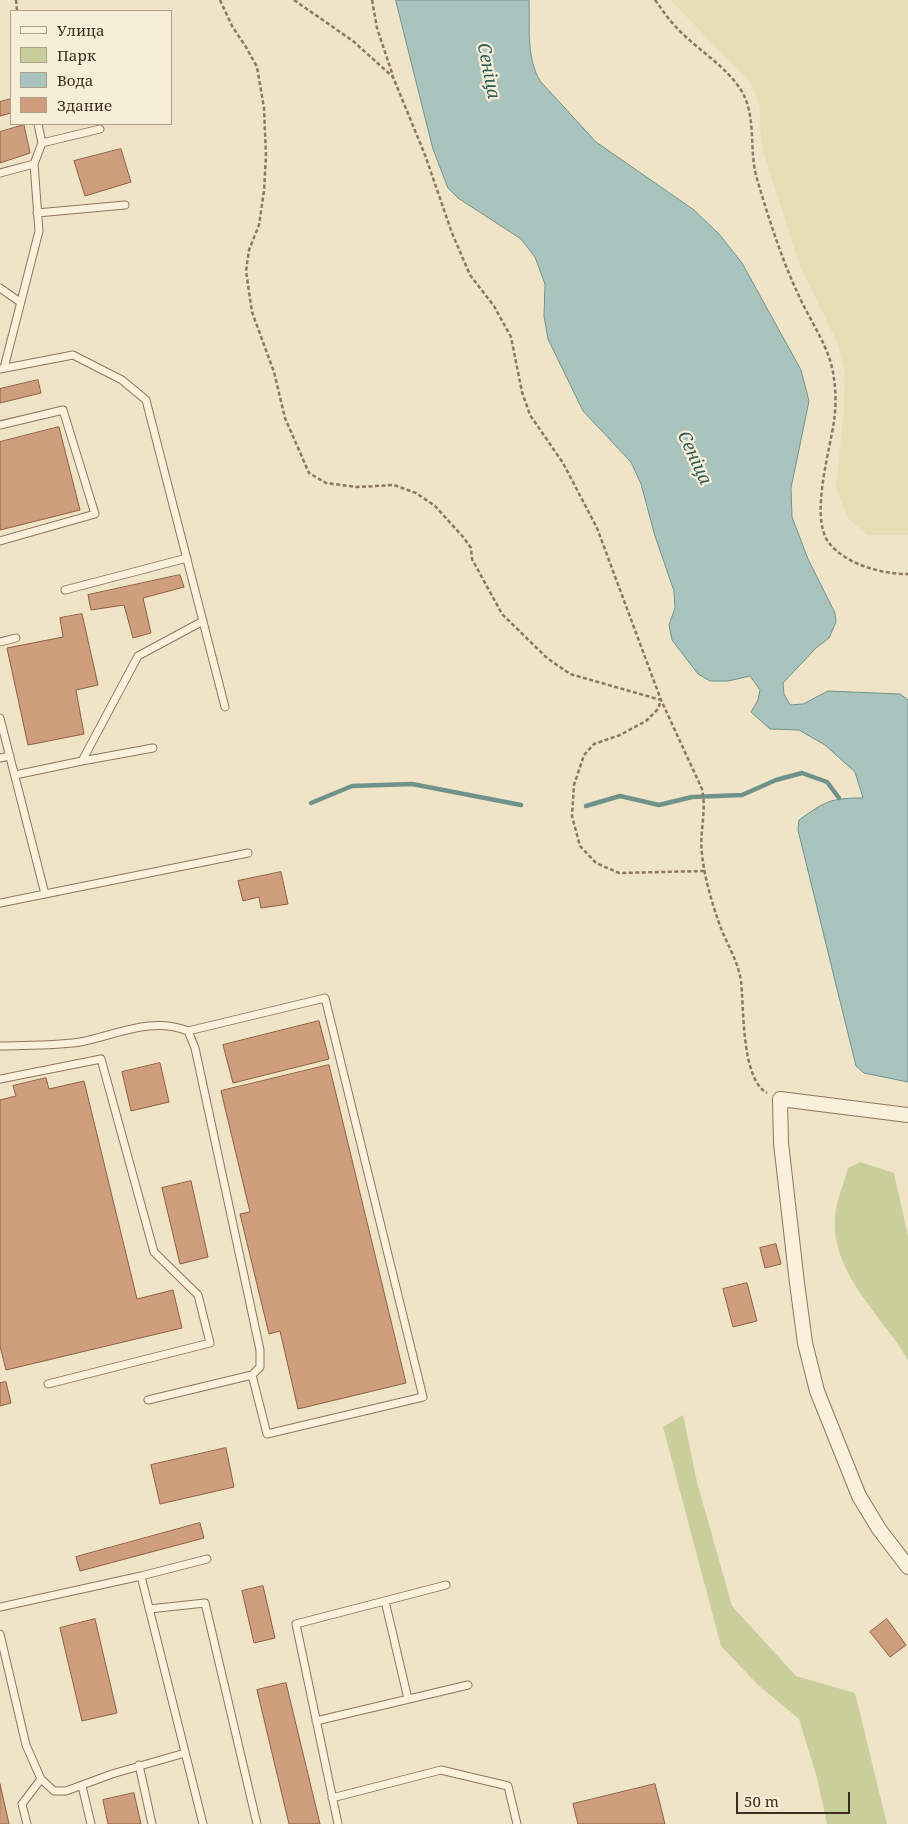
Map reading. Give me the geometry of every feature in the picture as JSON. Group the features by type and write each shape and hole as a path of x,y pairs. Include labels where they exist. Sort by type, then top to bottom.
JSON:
{"street":[{"path":"908,1115 780,1100 781,1143 797,1283 805,1343 817,1392 859,1496 879,1529 908,1567"}],"lane":[{"path":"38,125 42,143 34,164 39,232 2,369 73,355 122,380 146,400 225,707"},
{"path":"42,143 100,130"},
{"path":"0,173 34,164"},
{"path":"37,213 125,205"},
{"path":"0,288 20,302"},
{"path":"0,425 63,410 95,514 0,541"},
{"path":"65,590 187,558"},
{"path":"82,761 138,656 203,621"},
{"path":"0,642 16,638"},
{"path":"0,718 45,894"},
{"path":"15,775 153,748"},
{"path":"0,758 10,756"},
{"path":"0,903 248,853"},
{"path":"0,1046 80,1042 144,1025 174,1025 188,1031 326,998 423,1397 267,1434 252,1375"},
{"path":"148,1400 252,1375 260,1367 260,1350 195,1048 188,1031"},
{"path":"0,1079 101,1059 154,1252 198,1295 210,1343 48,1384"},
{"path":"0,1607 207,1559"},
{"path":"140,1576 203,1824"},
{"path":"338,1824 296,1624 446,1586"},
{"path":"384,1601 408,1699"},
{"path":"149,1609 205,1602 257,1824"},
{"path":"0,1634 26,1745 41,1779 54,1791 66,1792 139,1765 185,1753"},
{"path":"316,1721 468,1685"},
{"path":"139,1765 152,1824"},
{"path":"332,1798 441,1770 508,1786 517,1824"},
{"path":"27,1824 22,1804 41,1779"},
{"path":"82,1786 91,1824"}],"path":[{"path":"220,0 232,26 257,67 264,108 266,156 264,191 259,224 249,250 246,271 252,312 276,379 285,418 309,473 326,483 357,488 394,485 416,493 435,506 460,533 471,548 472,559 502,614 547,658 570,674 662,700"},
{"path":"294,0 353,41 393,77"},
{"path":"372,0 377,28 393,77 425,155 452,233 470,275 494,306 511,337 522,392 530,415 563,463 597,528 662,700 702,789 705,804 702,852 705,871 718,922 735,954 741,980 746,1044 752,1069 756,1082 764,1091 780,1100"},
{"path":"655,0 676,27 720,66 740,88 751,119 756,176 780,254 800,299 826,347 834,378 834,418 823,483 821,512 827,539 841,554 862,566 896,574 908,574"},
{"path":"662,700 658,709 646,721 620,735 594,744 584,755 574,785 572,816 580,846 596,863 611,870 619,873 705,871"}],"shaded area":[{"path":"670,0 908,0 908,535 868,535 849,520 836,488 844,408 845,373 837,342 800,266 777,195 762,148 759,105 751,83"}],"green space":[{"path":"860,1162 894,1173 908,1236 908,1360 849,1275 841,1257 836,1238 835,1217 838,1198 848,1168"},
{"path":"683,1415 697,1482 732,1606 796,1676 855,1693 887,1824 827,1824 817,1778 799,1719 758,1685 721,1646 663,1427"}],"water":[{"name":"Сеніца","path":"396,0 529,0 531,52 540,81 596,142 694,210 719,234 742,263 801,370 809,401 791,488 792,517 808,559 835,613 836,622 829,638 816,648 783,683 784,694 790,705 803,704 828,691 900,694 908,700 908,1082 864,1073 856,1066 798,830 799,820 822,805 835,800 863,798 855,772 825,745 799,730 770,729 751,712 758,700 760,690 750,676 728,681 710,681 698,674 672,640 669,625 675,608 674,591 655,536 641,484 631,462 583,411 548,339 544,316 545,284 535,257 521,239 458,198 448,188 433,149"}],"building":[{"path":"10,99 10,113 0,116 0,102"},
{"path":"24,125 30,153 0,163 0,132"},
{"path":"121,149 131,182 85,196 74,161"},
{"path":"38,380 41,393 0,403 0,389"},
{"path":"59,427 80,510 0,530 0,442"},
{"path":"180,575 184,587 143,598 151,633 133,638 124,605 91,610 88,595"},
{"path":"82,614 98,685 76,690 84,734 28,745 7,648 63,637 60,618"},
{"path":"281,872 288,904 261,908 259,897 243,901 238,881"},
{"path":"319,1021 329,1059 233,1083 223,1045"},
{"path":"160,1063 169,1102 131,1111 122,1072"},
{"path":"329,1065 406,1383 298,1409 280,1331 269,1334 240,1214 250,1212 221,1091"},
{"path":"46,1078 49,1089 84,1081 137,1299 173,1290 182,1328 6,1370 0,1346 0,1100 16,1096 13,1086"},
{"path":"191,1181 208,1257 180,1264 162,1188"},
{"path":"776,1244 781,1264 765,1268 760,1248"},
{"path":"747,1283 757,1321 733,1327 723,1289"},
{"path":"6,1382 11,1403 0,1406 0,1383"},
{"path":"226,1448 234,1487 160,1504 151,1465"},
{"path":"200,1523 204,1538 80,1571 76,1557"},
{"path":"263,1586 275,1638 254,1643 242,1591"},
{"path":"95,1619 117,1713 82,1721 60,1628"},
{"path":"887,1619 906,1645 890,1657 870,1632"},
{"path":"286,1683 320,1824 289,1824 257,1690"},
{"path":"0,1784 9,1824 0,1824"},
{"path":"655,1784 665,1824 578,1824 573,1804"},
{"path":"134,1793 141,1824 108,1824 103,1800"}],"waterway":[{"path":"586,806 620,796 659,805 692,797 742,795 776,780 802,773 827,782 839,798"},
{"path":"311,803 352,786 412,784 521,805"}]}
